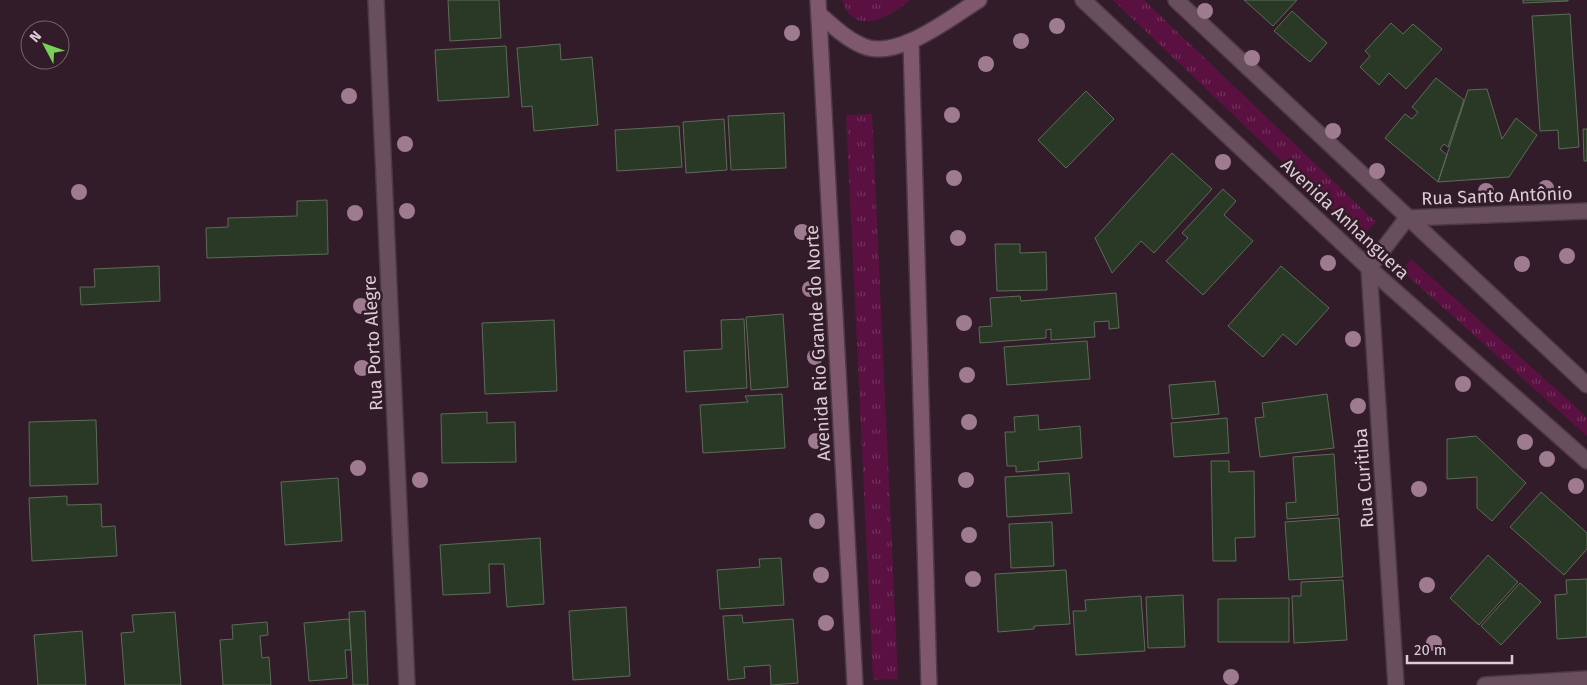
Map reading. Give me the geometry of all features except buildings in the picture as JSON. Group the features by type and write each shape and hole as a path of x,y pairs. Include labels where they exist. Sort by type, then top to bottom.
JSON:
{"main road":[{"path":"819,7 844,36 864,47 882,48 911,42 978,0"},
{"name":"Avenida Rio Grande do Norte","path":"819,7 855,685"},
{"path":"911,42 929,685"}],"street":[{"name":"Rua Porto Alegre","path":"376,0 407,685"},
{"name":"Avenida Anhanguera","path":"1083,0 1369,268 1587,461"},
{"path":"1176,0 1587,385"},
{"name":"Rua Santo Antônio","path":"1407,218 1587,211"},
{"path":"1369,268 1407,218"},
{"name":"Rua Curitiba","path":"1369,268 1396,685"},
{"path":"1485,685 1587,679"}],"green space":[{"path":"842,0 910,0 893,13 873,21 864,21 855,18 848,12"},
{"path":"1113,0 1144,0 1376,222 1361,237"},
{"path":"872,114 898,679 873,680 846,115"},
{"path":"1411,259 1587,417 1587,436 1401,270"}]}
